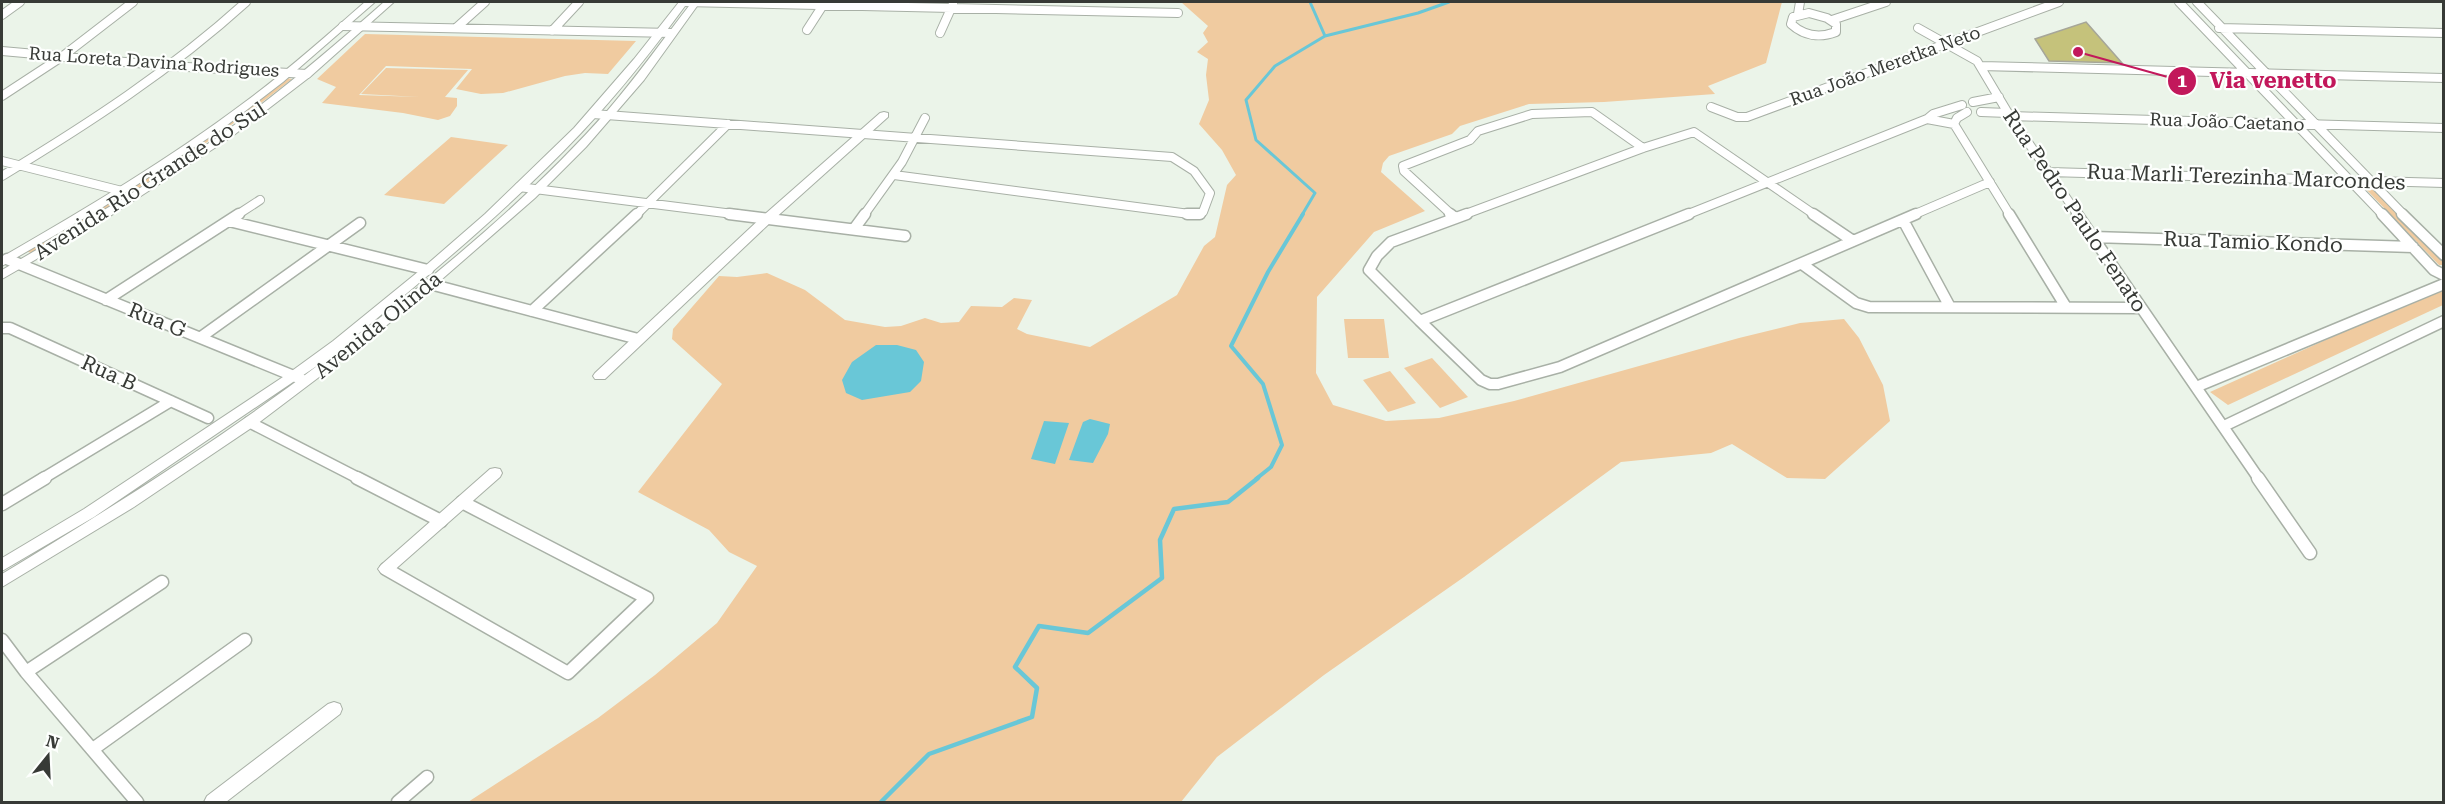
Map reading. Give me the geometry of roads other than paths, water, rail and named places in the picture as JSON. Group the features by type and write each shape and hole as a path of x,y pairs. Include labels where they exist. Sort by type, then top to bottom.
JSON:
{"street":[{"path":"2,15 20,2"},
{"path":"2,96 63,56 133,2"},
{"path":"2,176 100,116 199,44 246,2"},
{"name":"Avenida Rio Grande do Sul","path":"4,261 122,191 216,128 289,73 370,2"},
{"name":"Avenida Rio Grande do Sul","path":"2,275 96,220 221,139 306,74 388,2"},
{"path":"456,28 485,2"},
{"path":"552,31 579,2"},
{"path":"683,2 953,5 1178,13"},
{"name":"Avenida Olinda","path":"429,277 469,233 592,114 632,69 683,2"},
{"name":"Avenida Olinda","path":"2,565 249,422 429,277 486,235 538,190 608,115 653,61 695,2"},
{"path":"1798,14 1815,14 1832,20 1836,24 1836,32 1816,35 1795,28 1791,20 1798,14 1800,2"},
{"path":"1832,20 1886,2"},
{"name":"Rua João Meretka Neto","path":"1711,107 1737,117 1747,117 2059,2"},
{"path":"2179,2 2298,124 2434,270 2444,275"},
{"path":"2197,2 2368,180 2444,255"},
{"path":"807,30 824,3"},
{"path":"939,33 953,5"},
{"path":"343,26 672,33"},
{"name":"Rua Pedro Paulo Fenato","path":"1918,28 1977,61 1981,66 2009,114 2140,308 2310,553"},
{"path":"2204,28 2444,33"},
{"name":"Rua Loreta Davina Rodrigues","path":"2,51 170,66 306,74"},
{"path":"1981,66 2444,78"},
{"path":"1973,102 1999,97"},
{"path":"1420,321 1769,183 1927,119 1933,114 1961,109 1954,124"},
{"path":"1454,217 1404,171 1403,166 1470,140 1478,131 1532,114 1585,111 1599,116 1643,148"},
{"name":"Rua João Caetano","path":"1981,112 2444,128"},
{"path":"592,114 1172,157 1180,159 1210,193 1203,212 1197,215 894,175"},
{"path":"600,376 768,218 884,115"},
{"path":"854,229 894,175 917,138 925,118"},
{"path":"1927,119 1954,124 2066,306"},
{"path":"532,311 649,203 728,124"},
{"path":"1853,241 1694,132 1643,148 1391,242 1377,256 1369,270 1481,380 1498,384 1560,368 1990,183"},
{"path":"2,161 122,191"},
{"name":"Rua Marli Terezinha Marcondes","path":"2049,172 2444,183"},
{"path":"519,187 905,236"},
{"path":"106,300 260,200"},
{"path":"1903,220 1950,307"},
{"path":"229,221 328,246 532,311 638,339"},
{"path":"201,337 360,222"},
{"path":"469,233 486,235"},
{"name":"Rua Tamio Kondo","path":"2093,237 2412,247"},
{"name":"Avenida Rio Grande do Sul","path":"4,261 19,265"},
{"path":"1802,264 1856,303 1869,307 2140,308"},
{"name":"Rua G","path":"19,265 300,379"},
{"path":"2196,387 2444,284"},
{"path":"2224,426 2444,321"},
{"name":"Rua B","path":"6,328 208,418"},
{"name":"Avenida Olinda","path":"2,581 100,521 184,458 300,379"},
{"path":"4,499 171,400"},
{"path":"249,422 441,521"},
{"path":"462,502 647,598 568,673 386,569 441,521 462,502 495,473"},
{"path":"26,672 162,582"},
{"path":"2,640 26,672 137,802"},
{"path":"93,749 245,640"},
{"path":"213,802 334,709"},
{"path":"398,802 427,777"}],"water":[{"path":"876,345 897,345 916,350 924,362 921,381 910,392 862,400 846,393 842,380 852,362"},
{"path":"1090,419 1110,424 1108,434 1093,463 1069,460 1083,422"},
{"path":"1044,421 1069,423 1055,464 1031,459"}],"waterway":[{"path":"1310,2 1325,36"},
{"path":"1325,36 1418,13 1449,2"},
{"path":"1302,215 1315,193 1256,140 1246,100 1275,66 1325,36"},
{"path":"1256,479 1271,467 1282,445 1263,384 1231,346 1268,272 1303,214"},
{"path":"881,802 929,754 1032,717 1037,688 1015,667 1039,626 1088,633 1162,578 1160,540 1174,509 1228,502 1258,478"}],"place":[{"name":"Via venetto","path":"2078,52"}]}
